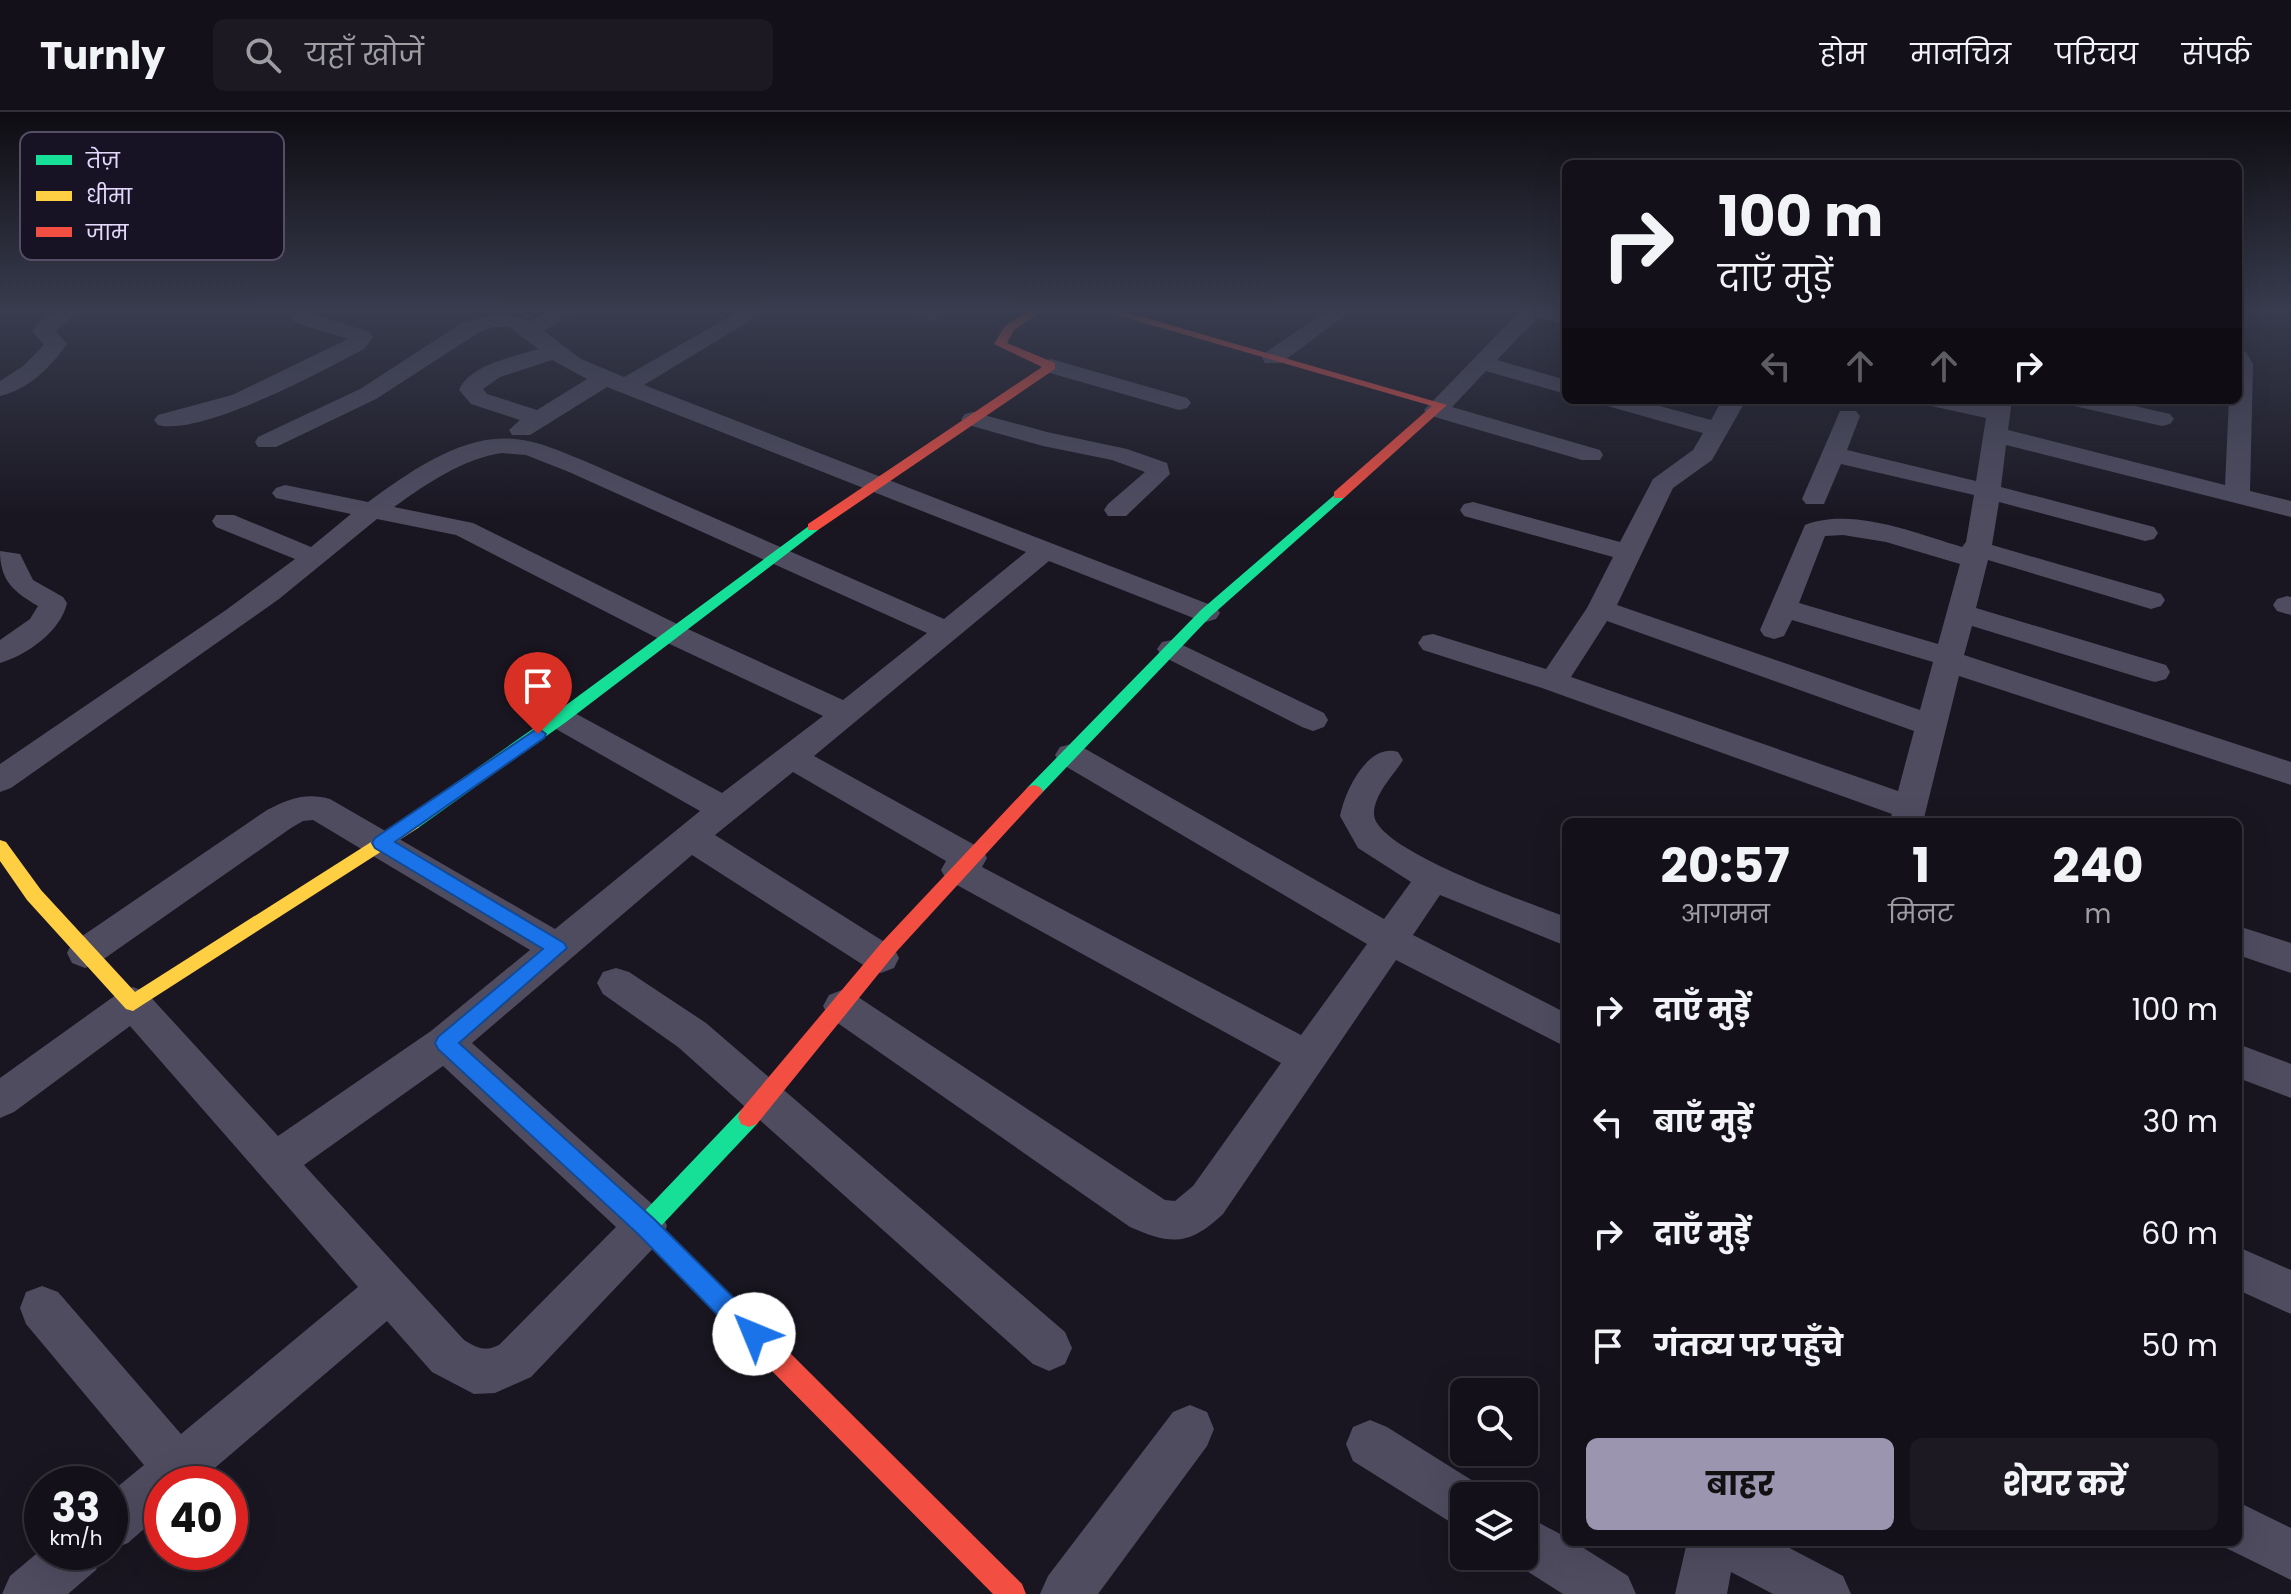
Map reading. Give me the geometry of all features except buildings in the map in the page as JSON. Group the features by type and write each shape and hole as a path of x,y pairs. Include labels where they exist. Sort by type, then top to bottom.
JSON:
{"street":[{"path":"0,389 22,378"},
{"path":"166,420 192,416 282,378"},
{"path":"324,394 354,378"},
{"path":"267,442 368,394 394,378"},
{"path":"483,378 472,386 474,394 493,404 538,418"},
{"path":"607,378 1206,613"},
{"path":"0,780 435,471 460,458 500,446 538,418 623,378"},
{"path":"0,1100 133,1003 381,843 560,718 775,553 1033,378"},
{"path":"1093,378 1179,403"},
{"path":"1340,378 1591,455"},
{"path":"0,847 34,895 85,953 448,1356 474,1373 494,1372 515,1361 764,1101 881,958 964,864 1206,613 1438,408 1467,378"},
{"path":"1535,378 1562,386"},
{"path":"235,400 303,425"},
{"path":"1627,404 1718,430"},
{"path":"1553,681 1601,609 1662,484 1703,455 1732,404"},
{"path":"1951,404 1999,416 2237,496 2291,509"},
{"path":"2096,404 2162,419"},
{"path":"2237,496 2240,404"},
{"path":"1815,499 1848,416"},
{"path":"1433,643 1553,681 1909,815 1982,532 1999,416"},
{"path":"973,419 1043,439 1118,454 1158,468 1157,474 1117,510"},
{"path":"500,446 526,448 578,467 947,631"},
{"path":"1832,454 2145,533"},
{"path":"285,493 464,529 669,632 846,714"},
{"path":"1473,510 1628,553"},
{"path":"225,521 315,558"},
{"path":"2151,600 1974,554 1845,525 1819,526 1814,531 1778,619 1950,660 2291,774"},
{"path":"275,1162 445,1043 724,809 846,714 1047,549"},
{"path":"0,559 10,560 11,590 45,596 53,603 53,612 43,623 0,653"},
{"path":"1601,609 1931,725"},
{"path":"1961,613 2155,672"},
{"path":"1172,649 1313,720"},
{"path":"560,718 724,809"},
{"path":"1071,755 1390,940 1562,1029"},
{"path":"791,757 964,864 1306,1057"},
{"path":"1387,760 1358,804 1360,827 1374,844 1433,878 1562,930"},
{"path":"85,953 297,809 318,808 557,948"},
{"path":"691,837 881,958"},
{"path":"842,1006 1145,1213 1167,1223 1186,1220 1208,1200 1433,878"},
{"path":"2242,941 2291,958"},
{"path":"616,983 692,1035 1049,1348"},
{"path":"445,1043 646,1226 1012,1594"},
{"path":"2242,1063 2291,1081"},
{"path":"2242,1270 2291,1292"},
{"path":"180,1466 389,1290"},
{"path":"42,1308 176,1466"},
{"path":"1066,1594 1190,1429"},
{"path":"1370,1444 1450,1494"},
{"path":"128,1510 144,1496"},
{"path":"2242,1529 2291,1555"},
{"path":"1701,1594 1711,1546"},
{"path":"1734,1546 1825,1594"},
{"path":"1538,1549 1610,1594"},
{"path":"28,1594 57,1570"}],"traffic: fast":[{"path":"1034,791 1206,613 1339,495"},
{"path":"412,823 560,718 813,527"},
{"path":"749,1117 646,1226 761,1342"}],"traffic: slow":[{"path":"0,847 34,895 133,1003 412,823"}],"traffic: jam":[{"path":"813,527 1033,378"},
{"path":"1339,495 1441,405 1346,378"},
{"path":"749,1117 890,946 1034,791"},
{"path":"761,1342 1012,1594"}],"route":[{"path":"538,734 381,843 557,948 445,1043 646,1226 754,1334"}]}
